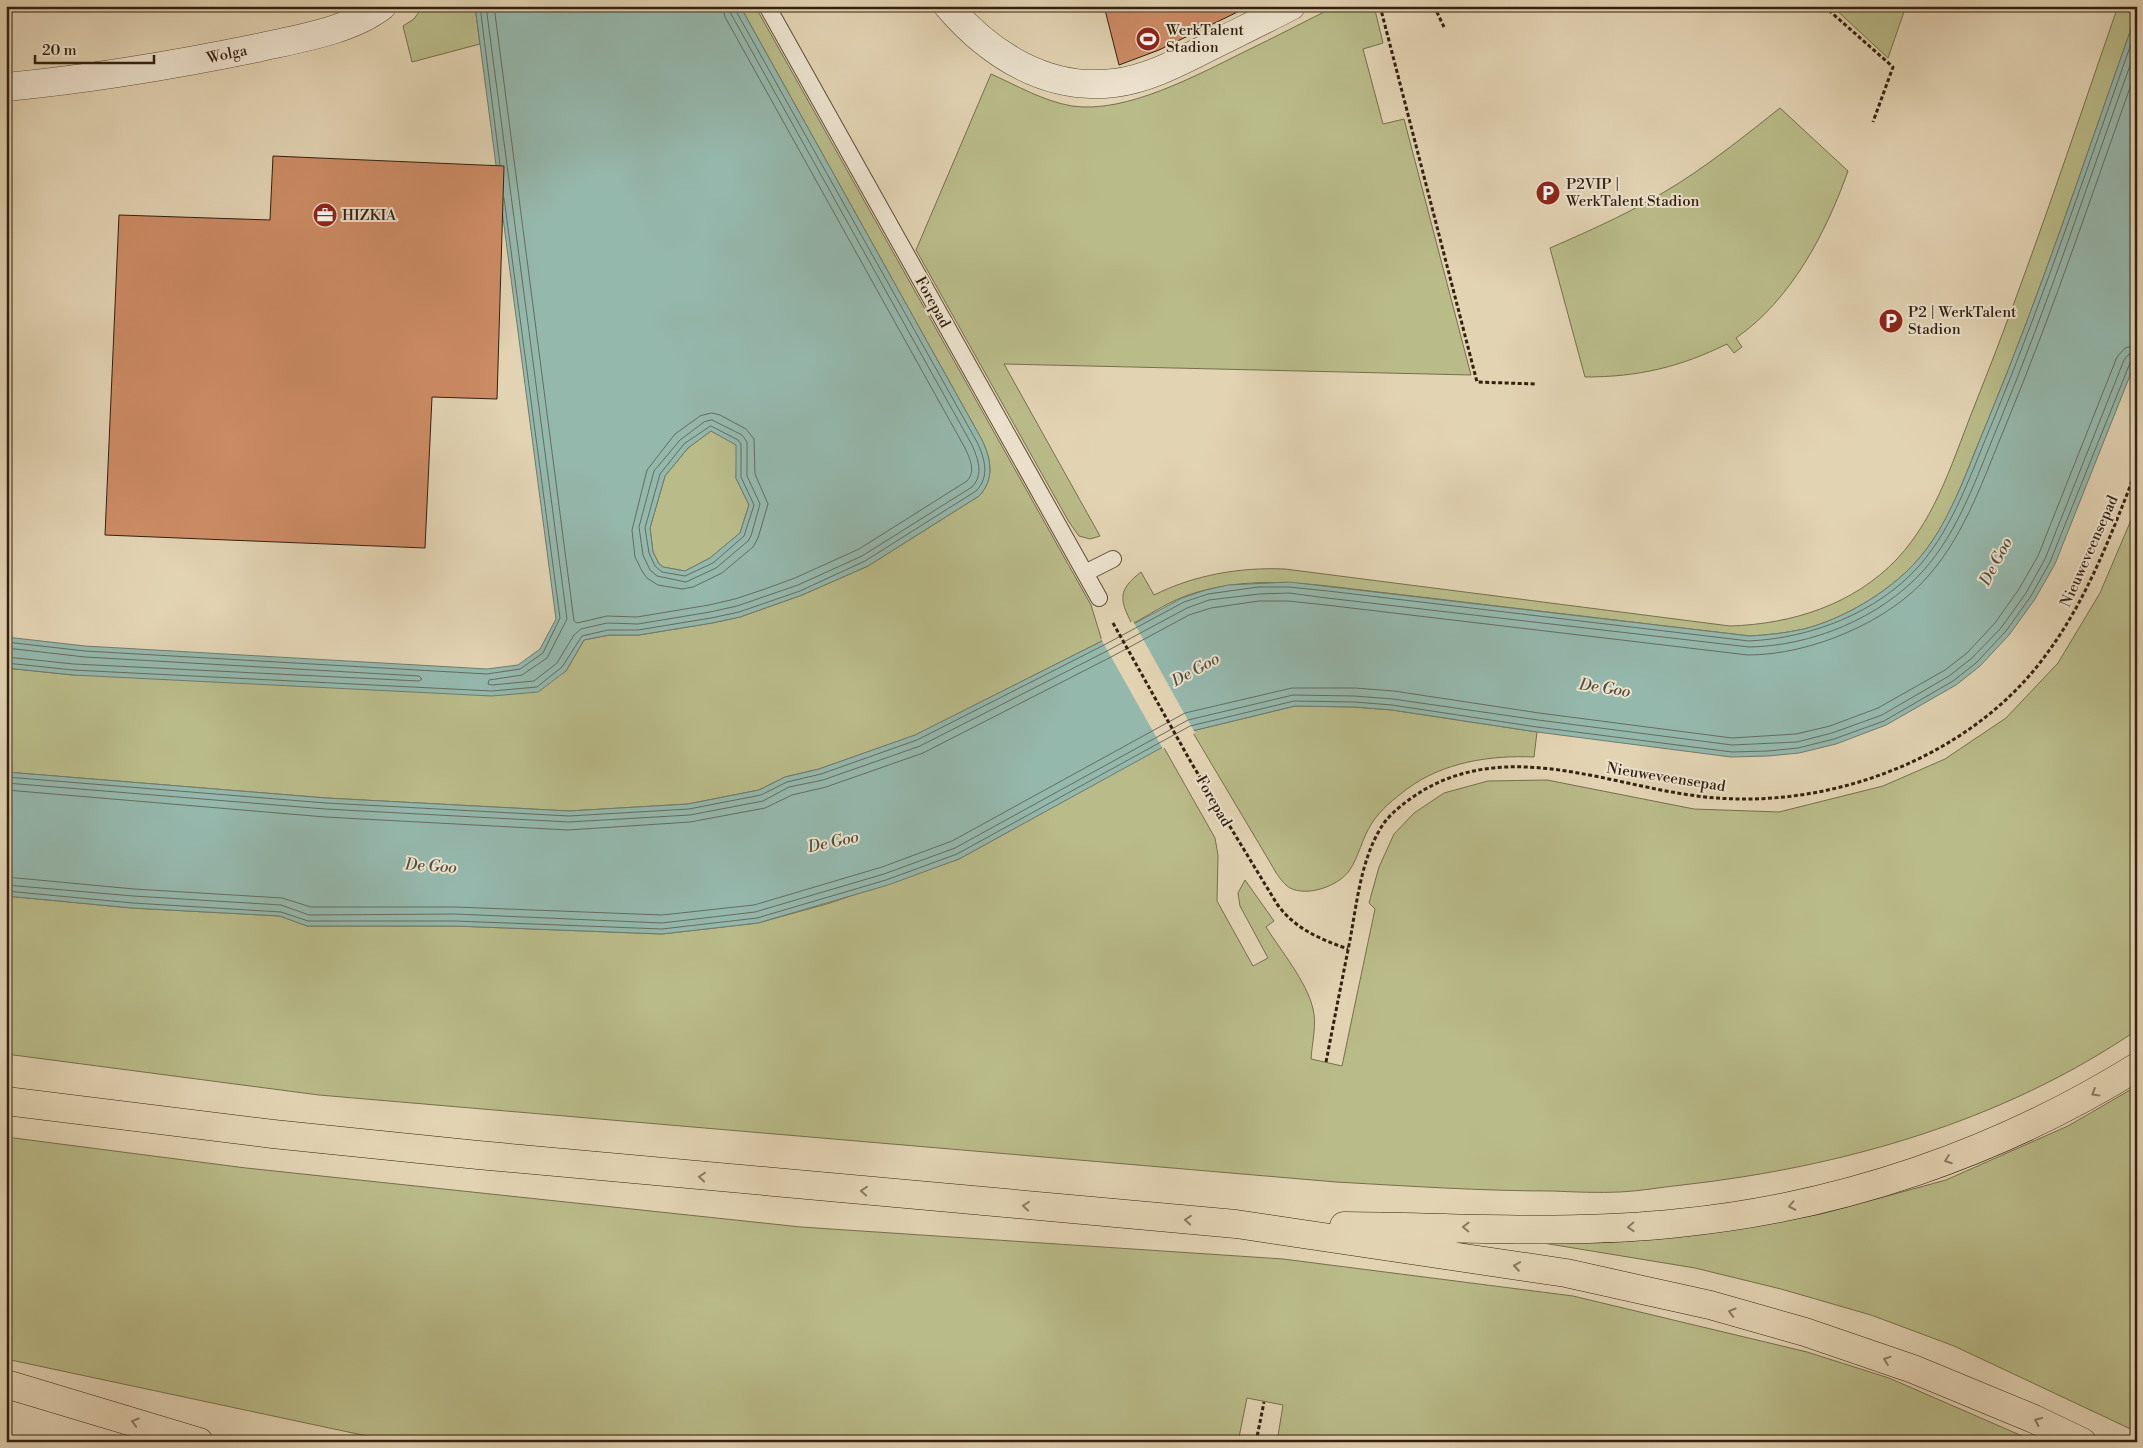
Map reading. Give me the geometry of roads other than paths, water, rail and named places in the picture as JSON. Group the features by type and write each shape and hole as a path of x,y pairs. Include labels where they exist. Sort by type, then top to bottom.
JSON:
{"highway":[{"path":"1236,1224 1568,1229 1678,1223 1736,1216 1839,1195 1961,1156 2050,1117 2091,1096 2137,1068"},
{"path":"6,1101 253,1131 488,1156 1236,1224 1566,1273 1710,1305 1805,1332 1913,1369 2034,1419 2082,1442"},
{"path":"6,1384 199,1442"}],"street":[{"name":"Wolga","path":"6,87 79,80 187,63 307,37 372,14 382,6"},
{"path":"948,6 991,48 1024,68 1056,80 1086,84 1114,83 1167,67 1292,6"}],"lane":[{"name":"Forepad","path":"767,6 1099,598"},
{"path":"1085,573 1113,559"}],"water":[{"path":"475,6 740,6 982,440 988,454 990,469 987,483 979,496 868,566 802,595 740,617 712,623 639,635 609,635 584,640 566,671 538,692 492,696 73,675 6,668 6,637 85,646 487,669 518,665 540,649 556,619","holes":["711,431 736,445 736,478 749,505 740,533 710,558 685,571 663,567 659,564 653,552 650,528 665,476 688,448"]},
{"name":"De Goo","path":"2137,12 2137,358 2055,564 2035,599 2009,635 1980,666 1956,685 1886,725 1836,744 1799,753 1731,757 1537,732 1392,710 1295,706 1192,731 959,859 888,885 758,923 662,934 455,926 307,926 280,916 132,908 6,896 6,772 326,798 569,811 688,804 759,790 785,777 819,769 915,735 1102,641 1182,598 1228,585 1289,582 1750,636 1804,629 1834,619 1864,604 1903,575 1926,549 1956,498 2026,323"}],"place":[{"name":"WerkTalent Stadion","path":"1148,39"},
{"name":"P2VIP | WerkTalent Stadion","path":"1548,193"},
{"name":"HIZKIA","path":"325,215"},
{"name":"P2 | WerkTalent Stadion","path":"1891,321"}]}
